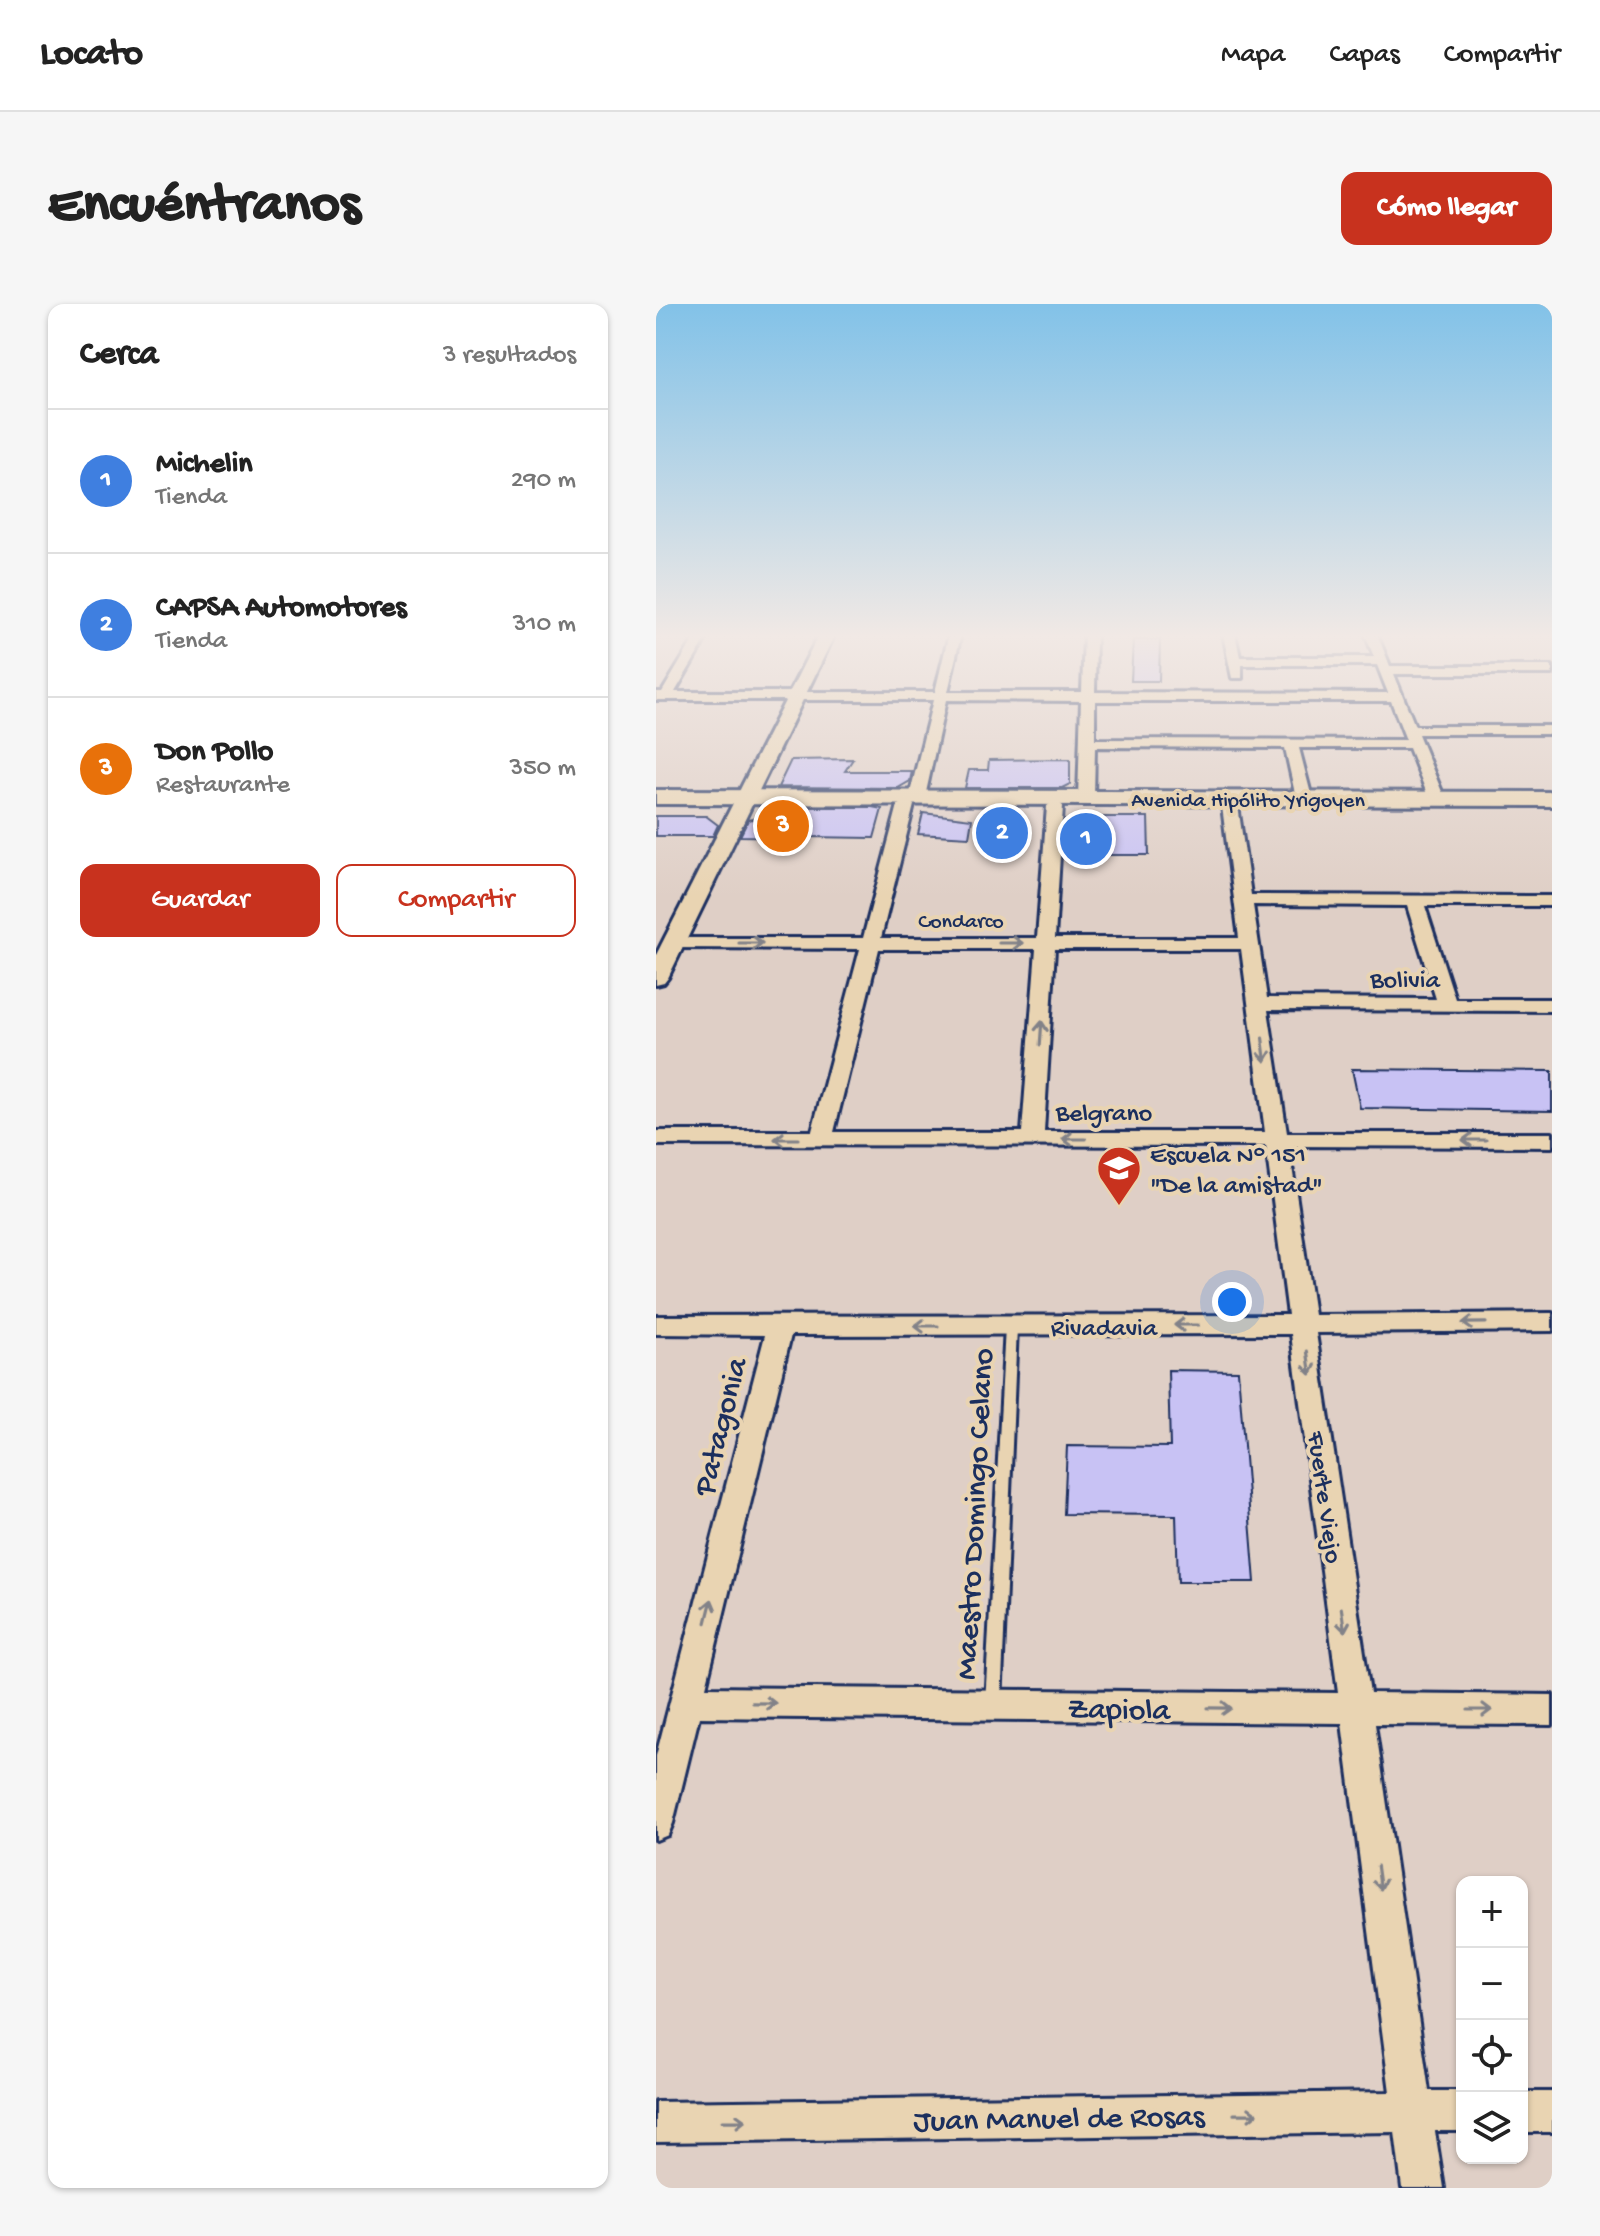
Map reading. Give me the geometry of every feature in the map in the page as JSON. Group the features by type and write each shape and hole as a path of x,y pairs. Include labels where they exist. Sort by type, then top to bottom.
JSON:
{"main road":[{"name":"Avenida Hipólito Yrigoyen","path":"656,797 744,802"},
{"name":"Avenida Hipólito Yrigoyen","path":"656,805 1086,798 1552,799"},
{"name":"Avenida Hipólito Yrigoyen","path":"912,801 1055,806 1552,807"}],"street":[{"path":"656,978 669,935 785,722"},
{"path":"821,1139 872,942 935,722"},
{"path":"1086,798 1088,722"},
{"path":"1405,722 1437,799"},
{"path":"1088,743 1291,744 1552,730"},
{"path":"1291,744 1304,798"},
{"path":"1033,1138 1055,806"},
{"name":"Fuerte Viejo","path":"1230,806 1274,1140 1304,1324 1423,2188"},
{"path":"1243,900 1552,901"},
{"path":"1414,900 1447,1004"},
{"name":"Condarco","path":"669,935 872,942 1249,944"},
{"name":"Bolivia","path":"1258,1004 1552,1005"},
{"name":"Belgrano","path":"656,1138 1552,1140"},
{"name":"Rivadavia","path":"656,1325 1011,1327 1552,1322"},
{"name":"Patagonia","path":"656,1823 780,1326"},
{"name":"Zapiola","path":"686,1702 1552,1710"},
{"name":"Juan Manuel de Rosas","path":"656,2122 1456,2111"},
{"path":"1528,2112 1552,2112"}],"lane":[{"name":"Maestro Domingo Celano","path":"993,1705 1011,1327"}],"building":[{"path":"853,759 845,771 912,771 910,781 898,788 778,787 791,760"},
{"path":"1070,759 1070,784 1062,788 965,788 969,770 988,770 989,760"},
{"path":"770,807 882,809 874,838 740,836 748,820 767,816"},
{"path":"923,813 972,819 969,837 918,834"},
{"path":"656,816 706,816 718,825 713,836 656,836"},
{"path":"1085,817 1148,817 1149,855 1071,855 1073,822"},
{"path":"1352,1069 1552,1071 1552,1111 1360,1108"},
{"path":"1168,1370 1238,1371 1255,1582 1178,1582 1176,1515 1064,1514 1067,1446 1170,1447"}],"place":[{"name":"Don Pollo","path":"783,826"},
{"name":"CAPSA Automotores","path":"1002,833"},
{"name":"Michelin","path":"1086,839"},
{"name":"Escuela N° 151 \"De la amistad\"","path":"1119,1207"}]}
